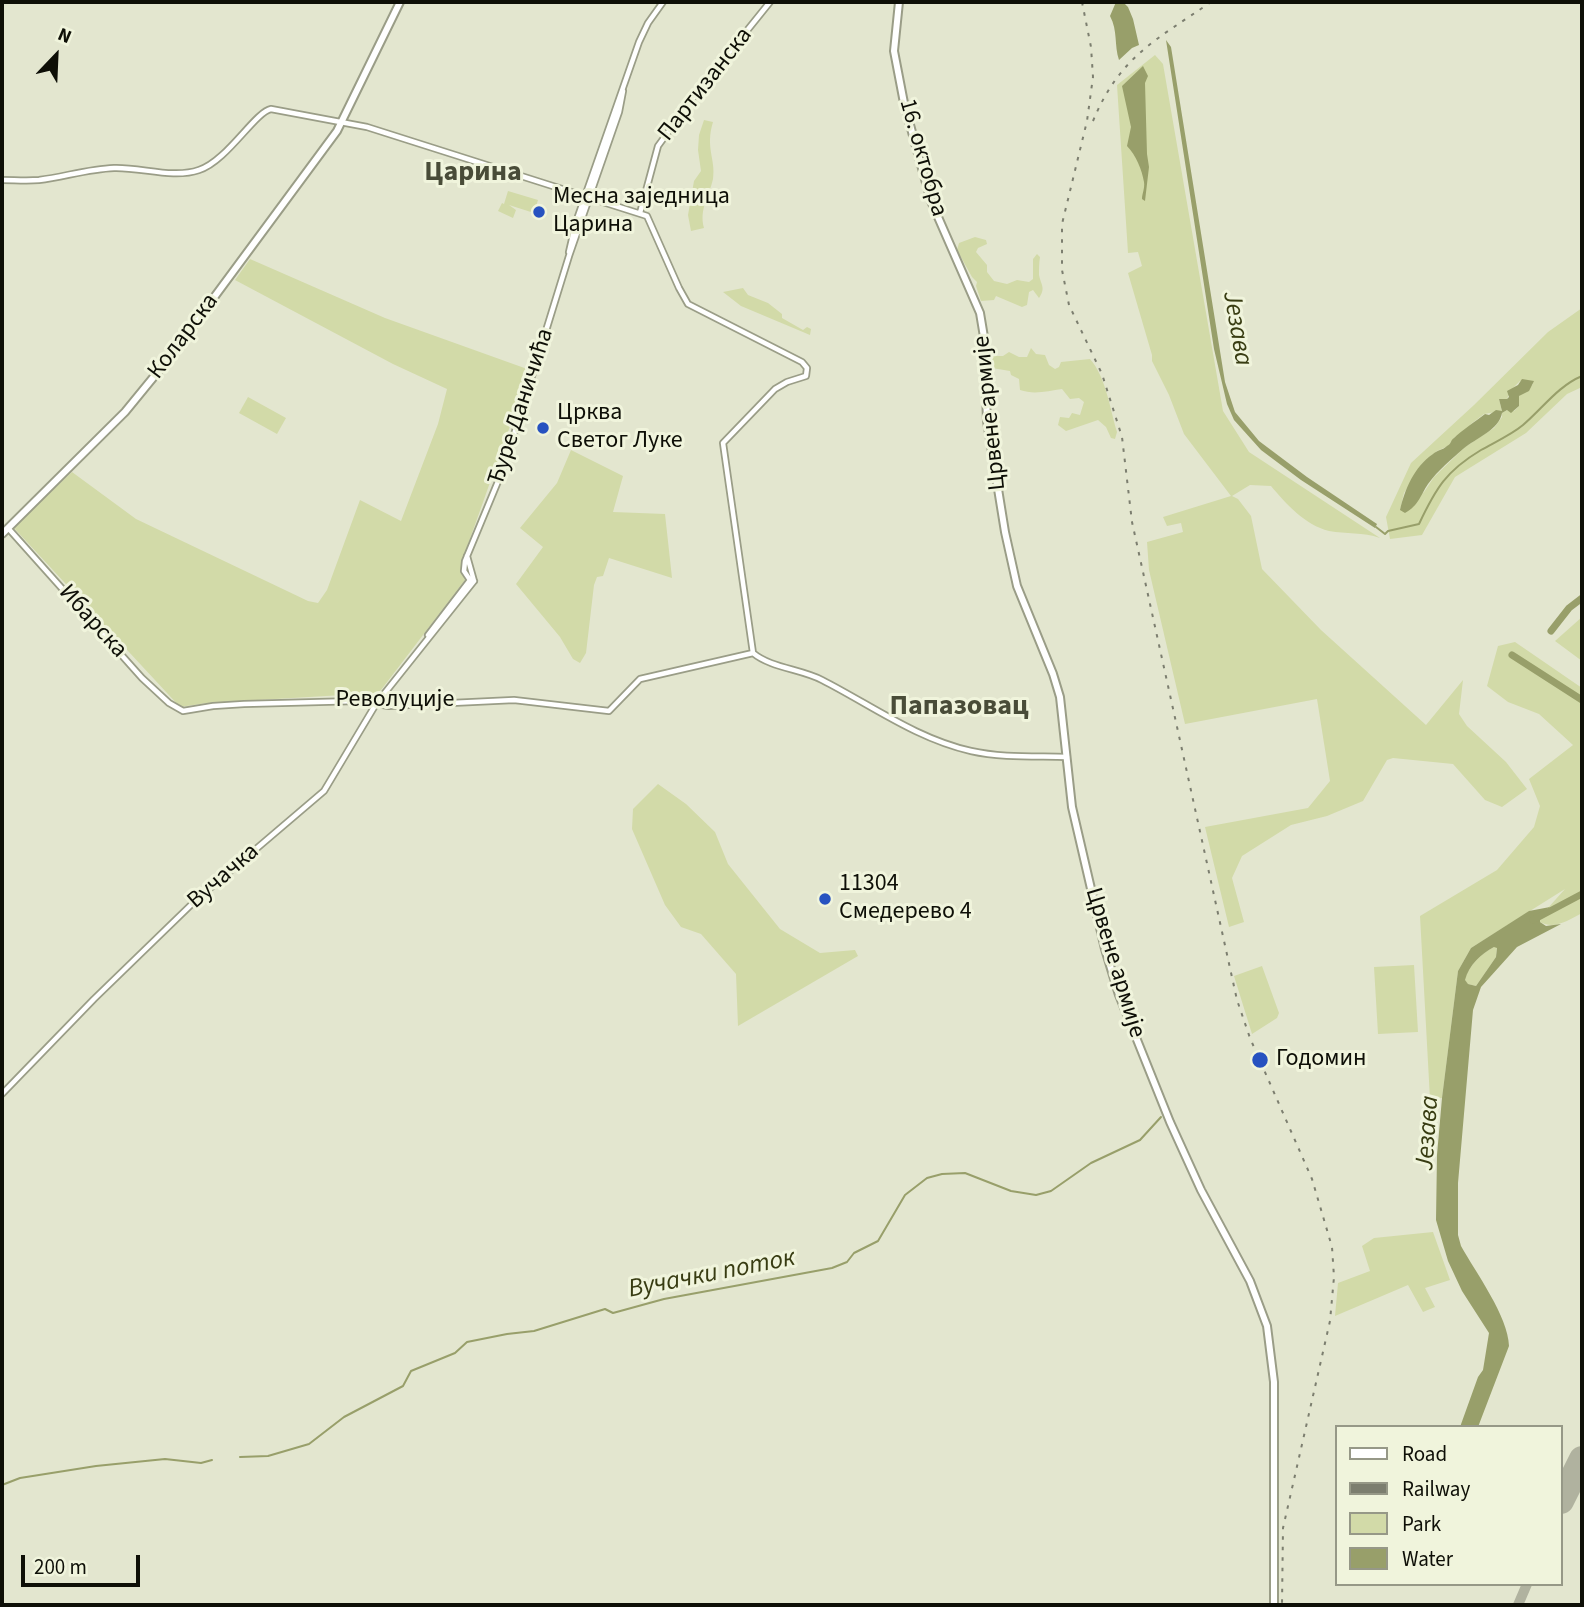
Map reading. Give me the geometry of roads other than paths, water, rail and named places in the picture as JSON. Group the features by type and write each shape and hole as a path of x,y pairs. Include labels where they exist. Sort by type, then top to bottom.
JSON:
{"main road":[{"name":"Коларска","path":"2,534 147,387 328,144 343,121 400,2"},
{"name":"16. октобра","path":"899,2 894,51 911,132 931,201 978,307"},
{"name":"Црвене армије","path":"978,307 984,337 989,434 1005,531 1019,594 1056,682 1061,702 1075,823 1101,934 1116,986 1187,1159 1250,1281 1266,1326 1274,1382 1275,1605"}],"street":[{"name":"Ђуре Даничића","path":"473,579 464,567 467,556 504,467 569,256 575,226 588,197 644,31 663,2"},
{"name":"Партизанска","path":"640,213 658,146 770,2"},
{"path":"2,180 38,180 115,168 173,173 197,171 233,146 268,109 370,128 640,213 649,219 685,301 700,312 802,362 807,368 806,376 775,389 723,443 753,653 762,659 822,679 897,721 963,749 998,754 1067,757"},
{"name":"Ибарска","path":"8,528 132,668 180,711"},
{"name":"Вучачка","path":"2,1094 94,999 195,901 324,791 376,704 424,642 444,611 473,579"},
{"name":"Револуције","path":"180,711 257,704 357,701 388,706 514,700 609,711 640,679 753,653"}],"water":[{"path":"1116,2 1123,2 1128,7 1139,45 1119,60 1110,16"},
{"path":"1166,40 1171,47 1225,382 1235,412 1259,441 1377,524 1375,528 1301,480 1261,450 1234,420 1227,404 1214,349"},
{"path":"1143,66 1148,76 1145,83 1149,167 1145,201 1142,199 1142,173 1127,146 1131,127 1122,86"},
{"path":"1522,379 1534,381 1529,391 1519,396 1519,406 1511,413 1507,410 1502,413 1492,429 1445,465 1413,507 1405,513 1400,510 1408,486 1426,459 1449,445 1457,435 1485,414 1502,411 1499,399 1507,399 1507,391 1518,385"},
{"path":"1550,907 1540,914 1540,922 1546,926 1561,924 1517,947 1481,987 1473,1010 1458,1183 1458,1235 1461,1246 1497,1308 1509,1346 1479,1425 1461,1425 1483,1370 1489,1333 1462,1291 1448,1261 1436,1220 1437,1155 1458,971 1471,948 1529,911","holes":["1494,947 1497,948 1496,957 1476,986 1468,984 1465,980 1467,975 1480,957"]}],"waterway":[{"path":"1376,527 1385,534 1419,524 1437,490 1450,473 1481,450 1518,429 1558,391 1582,376"},
{"path":"1551,631 1569,608 1582,598"},
{"name":"Језава","path":"1512,655 1582,700"},
{"name":"Језава","path":"1533,920 1582,894"},
{"name":"Вучачки поток","path":"240,1457 268,1456 309,1444 344,1417 403,1386 411,1371 455,1353 467,1342 534,1331 605,1309 613,1313 664,1299 832,1268 847,1262 854,1253 878,1241 905,1195 927,1178 965,1173 1011,1191 1036,1195 1051,1191 1091,1163 1140,1140 1161,1117"},
{"name":"Вучачки поток","path":"2,1485 20,1478 96,1466 165,1459 201,1463 212,1460"}],"railway":[{"path":"1082,2 1091,47 1093,77 1087,121 1062,224 1062,270 1069,305 1102,374 1122,437 1132,522 1237,1000 1250,1038 1312,1179 1332,1247 1334,1277 1330,1321 1283,1528 1282,1605"},
{"path":"1093,121 1115,80 1128,65 1157,39 1211,2"}],"place":[{"name":"Месна заједница Царина","path":"539,212"},
{"name":"Црква Светог Луке","path":"543,428"},
{"name":"11304 Смедерево 4","path":"825,899"},
{"name":"Годомин","path":"1260,1060"}],"district":[{"name":"Царина","path":"473,174"},
{"name":"Папазовац","path":"959,708"}]}
